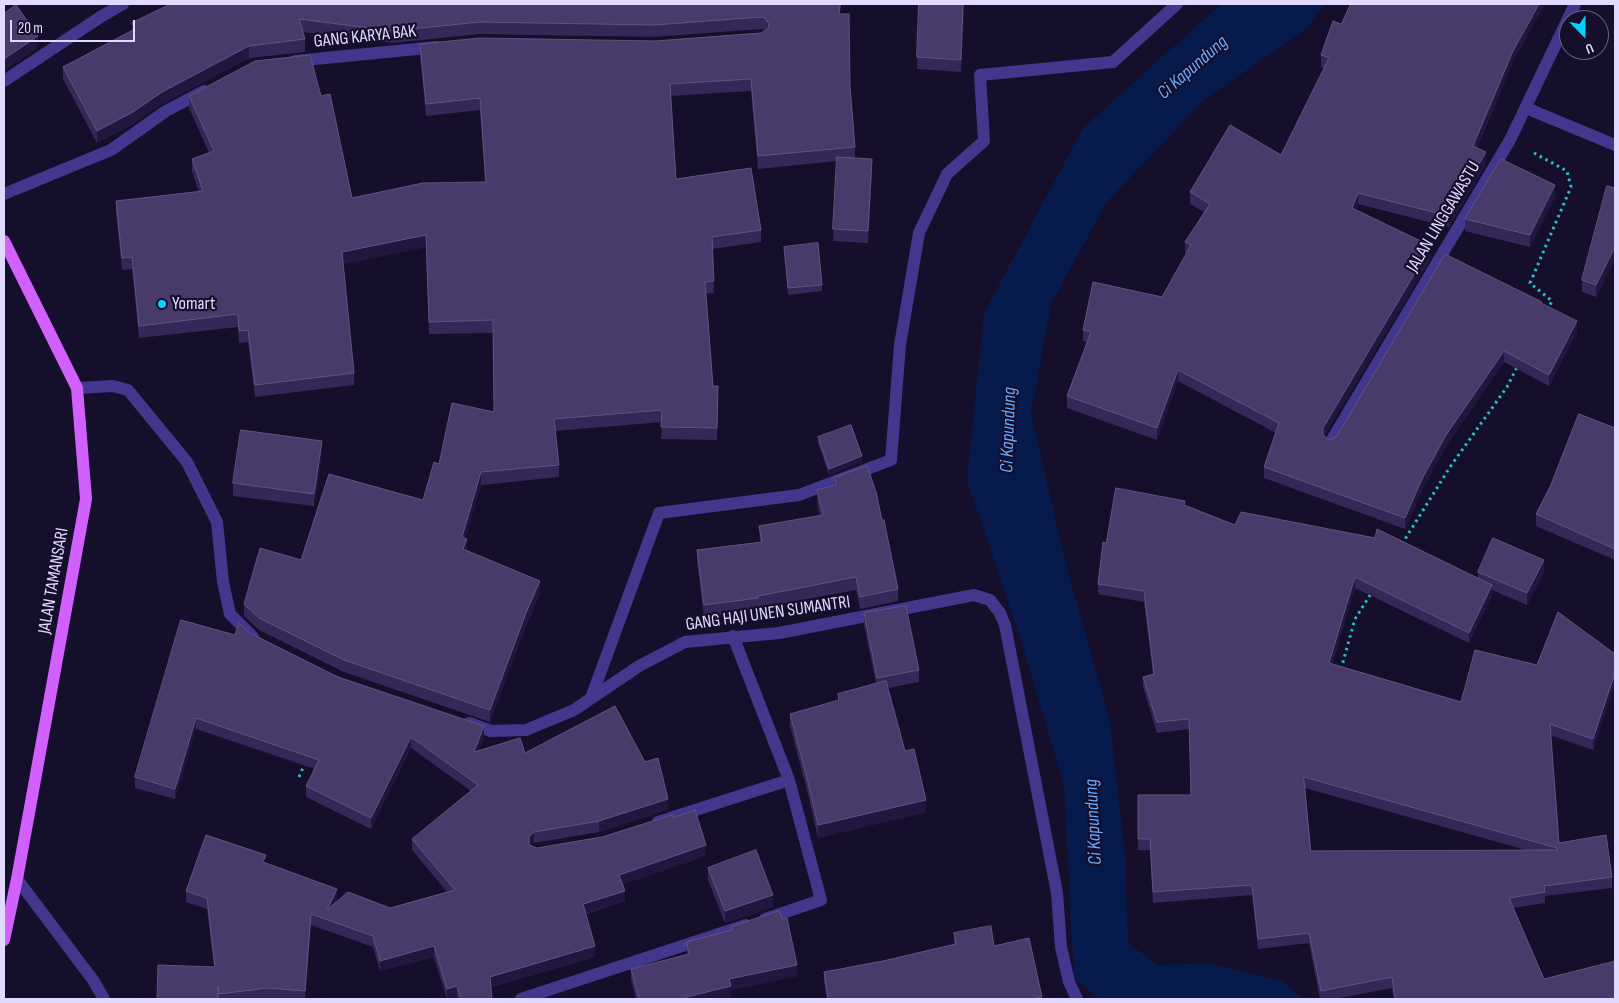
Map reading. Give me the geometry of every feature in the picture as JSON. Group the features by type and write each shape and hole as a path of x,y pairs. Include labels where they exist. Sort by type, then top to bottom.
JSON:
{"main road":[{"name":"JALAN TAMANSARI","path":"4,241 77,388 86,499 17,879 4,940"}],"street":[{"path":"4,81 123,4"},
{"path":"591,698 659,513 799,494 891,460 900,345 920,232 947,174 984,141 980,75 1113,62 1177,4"},
{"name":"JALAN LINGGAWASTU","path":"1330,442 1510,140 1542,69 1575,4"},
{"name":"GANG KARYA BAK","path":"282,63 451,46"},
{"path":"4,194 111,150 166,111 218,84"},
{"path":"1526,108 1615,146"},
{"path":"77,388 113,386 128,390 187,462 217,522 222,582 230,614 254,638 262,642"},
{"name":"GANG HAJI UNEN SUMANTRI","path":"454,718 491,731 526,730 574,710 639,666 684,642 779,633 974,595 990,600 1000,613 1005,625 1057,892 1061,947 1069,982 1077,999"},
{"path":"521,999 821,900 789,780 733,636"},
{"path":"648,825 789,780"},
{"path":"17,879 93,980 104,999"}],"path":[{"path":"1510,140 1568,171 1571,187 1530,283 1552,301 1543,318"},
{"path":"1398,551 1450,467 1507,386 1521,361"},
{"path":"1339,673 1356,619 1376,585"},
{"path":"299,777 306,759"}],"water":[{"name":"Ci Kapundung","path":"1221,4 1325,4 1306,29 1204,100 1106,203 1051,304 1031,413 1066,565 1110,721 1125,857 1128,943 1158,965 1209,963 1282,981 1303,999 1100,999 1074,978 1064,786 1022,643 967,480 984,313 1083,128"}],"building":[{"path":"171,4 840,4 839,14 849,14 850,86 855,147 758,156 751,79 670,84 676,179 751,168 761,230 712,237 714,281 705,282 713,386 718,386 717,428 661,427 662,410 554,419 559,465 481,472 462,537 467,539 463,549 540,581 490,710 344,660 259,618 244,604 260,548 301,560 329,474 423,500 434,462 439,464 452,403 494,412 493,320 429,322 426,235 342,252 354,373 255,385 248,330 239,331 238,314 139,326 132,257 122,258 116,201 203,191 192,159 214,151 189,96 255,61 310,55 321,96 330,94 352,198 423,183 486,182 480,98 426,104 420,44 480,38 655,41 761,33 768,29 769,24 765,18 761,17 654,25 480,22 392,31 299,19 305,39 249,46 162,92 133,112 97,131 63,67 135,29 132,23"},
{"path":"919,4 963,4 961,60 917,57"},
{"path":"1351,4 1539,4 1513,51 1473,146 1486,152 1449,216 1358,193 1352,208 1431,246 1323,428 1323,435 1329,440 1337,436 1445,254 1577,321 1549,375 1504,351 1446,435 1422,479 1405,518 1264,467 1279,423 1178,370 1157,428 1067,396 1091,332 1083,330 1093,282 1162,297 1191,245 1185,242 1210,204 1190,192 1230,125 1281,155 1329,58 1321,55 1333,21 1341,24"},
{"path":"16,5 38,36 4,59 4,14"},
{"path":"837,157 872,159 868,231 833,229"},
{"path":"1501,159 1555,185 1530,235 1465,219"},
{"path":"1607,186 1615,188 1615,247 1596,285 1582,280"},
{"path":"818,243 822,285 788,288 784,247"},
{"path":"1579,414 1615,428 1615,549 1536,514 1550,487"},
{"path":"851,425 862,456 829,469 818,437"},
{"path":"241,430 322,441 314,494 233,483"},
{"path":"867,466 876,492 882,520 884,520 898,589 860,597 856,577 758,596 758,598 704,605 697,550 762,542 759,526 823,515 817,490 836,485 834,478"},
{"path":"1116,488 1185,501 1184,505 1235,525 1241,512 1375,538 1377,529 1492,585 1469,633 1355,577 1329,663 1461,702 1475,650 1537,665 1558,612 1615,654 1615,673 1593,739 1550,724 1559,843 1606,835 1612,877 1544,886 1545,892 1509,898 1544,979 1615,961 1615,999 1395,999 1392,977 1321,991 1309,933 1258,939 1252,885 1153,892 1150,839 1138,839 1138,795 1191,795 1189,719 1157,722 1143,677 1154,674 1144,591 1098,584 1103,542 1106,543","holes":["1304,777 1557,848 1557,850 1311,851"]},
{"path":"1493,538 1544,560 1527,593 1478,572"},
{"path":"906,606 919,670 877,678 864,613"},
{"path":"181,620 235,635 239,623 250,633 338,677 484,726 474,752 520,738 525,753 615,706 645,762 658,758 668,799 599,821 534,832 529,837 529,845 537,848 602,837 672,815 673,818 695,810 706,845 619,875 625,891 583,904 595,946 490,977 492,999 461,999 457,986 447,989 434,946 380,961 373,936 311,914 305,991 268,988 219,994 218,986 218,999 157,999 158,965 215,967 207,898 186,891 206,835 266,855 263,862 337,889 327,910 348,892 390,908 455,890 412,839 478,785 411,737 371,818 306,786 319,760 196,718 175,789 135,777"},
{"path":"886,681 905,751 914,749 926,800 818,825 790,714 839,700 838,694"},
{"path":"756,850 773,895 725,911 708,868"},
{"path":"779,911 782,919 787,918 797,965 729,979 731,986 687,997 688,999 639,999 631,969 689,954 686,942 732,930 731,927"},
{"path":"991,926 994,946 1029,938 1042,997 1032,999 828,999 824,972 956,944 954,933"}],"place":[{"name":"Yomart","path":"162,304"}]}
